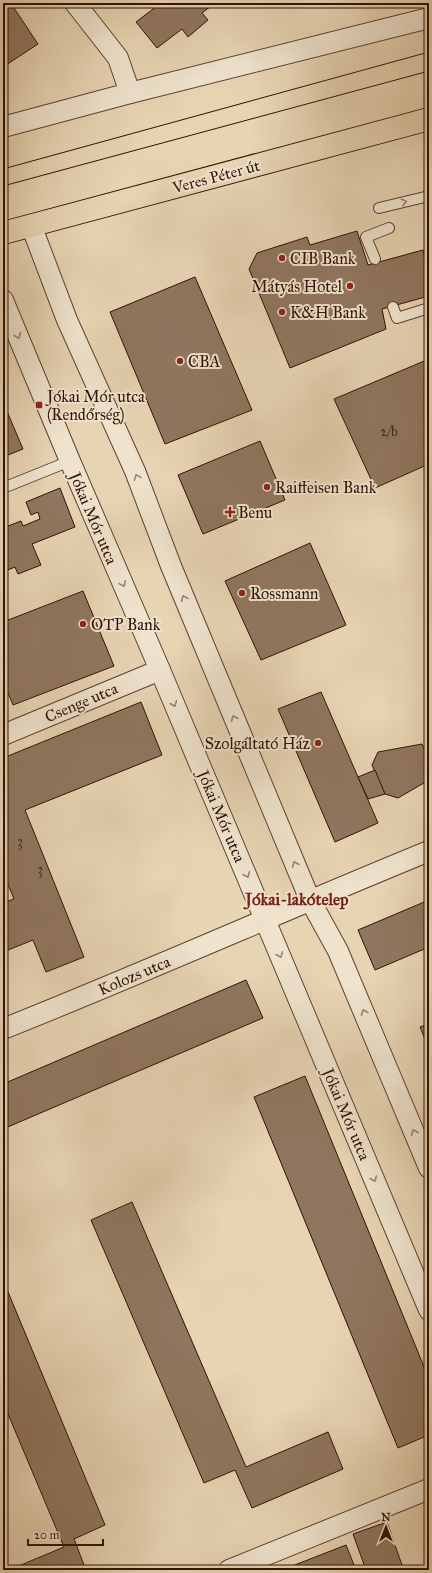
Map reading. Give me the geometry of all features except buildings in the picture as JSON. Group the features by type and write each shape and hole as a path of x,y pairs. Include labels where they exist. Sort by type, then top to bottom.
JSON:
{"main road":[{"name":"Veres Péter út","path":"3,233 429,119"}],"street":[{"path":"75,3 118,58 130,93"},
{"path":"3,127 130,93 429,18"},
{"path":"31,225 67,320 135,471 171,566 310,900 338,951 429,1168"},
{"name":"Jókai Mór utca","path":"3,300 429,1310"},
{"name":"Csenge utca","path":"3,735 160,670"},
{"name":"Kolozs utca","path":"3,1029 129,978 310,900 429,851"},
{"path":"229,1570 429,1489"}],"lane":[{"path":"380,208 429,196"},
{"path":"375,259 366,238 389,228"},
{"path":"393,307 397,318 429,308"},
{"path":"3,488 70,461"}],"tram line":[{"path":"3,169 429,52"},
{"path":"3,186 429,71"}],"place":[{"name":"CIB Bank","path":"282,258"},
{"name":"Mátyás Hotel","path":"350,286"},
{"name":"K&H Bank","path":"282,312"},
{"name":"CBA","path":"180,361"},
{"name":"Jókai Mór utca (Rendőrség)","path":"39,405"},
{"name":"Raiffeisen Bank","path":"267,487"},
{"name":"Benu","path":"230,512"},
{"name":"Rossmann","path":"242,593"},
{"name":"OTP Bank","path":"83,624"},
{"name":"Szolgáltató Ház","path":"318,743"}],"district":[{"name":"Jókai-lakótelep","path":"297,899"}]}
